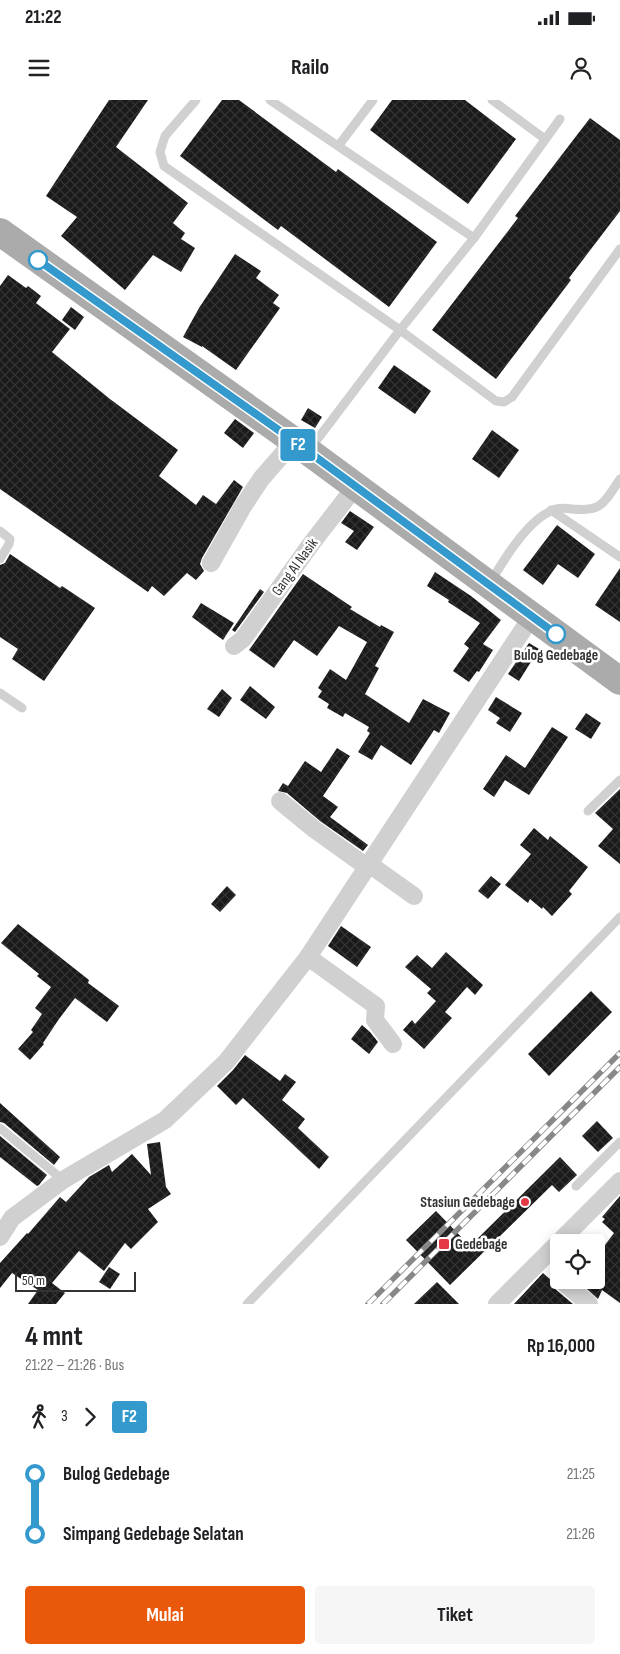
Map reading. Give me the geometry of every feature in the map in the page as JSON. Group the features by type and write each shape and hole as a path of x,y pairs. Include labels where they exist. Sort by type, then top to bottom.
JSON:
{"main road":[{"path":"2,235 301,447 620,682"}],"street":[{"path":"211,563 261,479 301,447"},
{"name":"Gang Al Nasik","path":"234,646 243,639 311,544 355,487"},
{"path":"0,1237 12,1218 63,1180 165,1120 226,1062 308,957 532,616"},
{"path":"280,801 314,829 414,896"},
{"path":"308,957 376,1006 375,1020 393,1044"},
{"path":"497,1304 620,1181"},
{"path":"540,1261 550,1270"},
{"path":"572,1289 589,1304"}],"lane":[{"path":"196,100 165,136 160,152 164,166 400,330 496,401 504,402 512,397 620,249"},
{"path":"270,100 474,238"},
{"path":"339,145 373,100"},
{"path":"492,100 545,139"},
{"path":"301,447 400,330 474,238 560,119"},
{"path":"488,585 504,559 537,519 551,510 566,508 592,510 601,506 620,479"},
{"path":"551,510 620,557"},
{"path":"0,531 10,539 0,559"},
{"path":"0,693 22,708"},
{"path":"588,811 620,780"},
{"path":"247,1304 620,918"},
{"path":"0,1128 63,1180"},
{"path":"576,1186 620,1142"}],"building":[{"path":"109,100 148,100 116,147 188,203 173,223 185,233 181,239 195,248 181,272 153,255 125,290 61,236 77,217 46,196"},
{"path":"222,100 239,100 336,172 338,169 437,242 389,307 281,226 278,230 180,156"},
{"path":"392,100 465,100 516,139 468,204 370,130"},
{"path":"590,118 620,140 620,211 569,278 571,280 496,379 432,330 518,218 515,216"},
{"path":"235,254 261,271 256,278 279,295 273,303 280,308 236,370 202,346 183,337 199,308"},
{"path":"8,275 41,296 36,303 70,329 52,352 178,450 159,476 196,505 203,495 216,504 234,480 243,487 202,558 200,564 204,571 196,580 187,573 164,596 152,586 148,592 0,489 0,286"},
{"path":"71,307 84,317 75,330 62,320"},
{"path":"394,365 431,391 415,414 378,388"},
{"path":"308,408 322,417 315,428 301,420"},
{"path":"235,419 254,433 243,448 224,433"},
{"path":"492,430 519,450 499,478 472,459"},
{"path":"350,511 374,527 357,550 345,542 354,531 341,523"},
{"path":"557,525 595,554 578,578 558,564 543,585 523,570"},
{"path":"10,554 60,588 62,586 95,608 44,681 12,659 18,649 0,637 0,565 5,563"},
{"path":"620,568 620,622 595,605"},
{"path":"435,572 471,596 501,620 483,644 493,650 479,672 477,671 469,682 453,671 469,648 464,644 480,623 427,586"},
{"path":"303,574 352,607 350,609 380,627 381,625 394,632 375,666 379,668 365,694 409,723 423,699 450,713 439,733 434,730 411,765 381,745 372,760 358,752 370,733 367,731 369,727 345,713 343,717 327,708 329,704 318,697 322,691 318,688 330,669 346,680 367,642 339,626 317,656 294,640 274,668 249,650"},
{"path":"260,589 264,592 235,632 232,630"},
{"path":"201,603 234,623 223,640 192,617"},
{"path":"529,643 539,649 519,681 508,674"},
{"path":"250,686 275,707 266,719 240,700"},
{"path":"222,689 232,698 219,717 207,709"},
{"path":"496,697 522,713 510,732 496,723 500,718 488,710"},
{"path":"586,713 601,723 591,739 575,729"},
{"path":"552,727 568,737 529,795 505,780 494,797 483,789 506,755 525,768"},
{"path":"337,748 350,756 323,796 338,807 330,817 368,845 363,851 320,821 287,793 278,791 283,783 288,786 305,761 321,772"},
{"path":"620,789 620,864 598,846 613,829 595,813"},
{"path":"534,828 548,840 550,836 588,867 569,891 572,894 552,916 543,907 542,909 530,899 528,903 505,885 531,854 520,845"},
{"path":"491,876 501,884 488,899 478,891"},
{"path":"227,886 236,895 220,912 211,904"},
{"path":"18,924 89,980 88,983 119,1006 107,1022 75,998 59,1019 44,1044 30,1060 18,1049 33,1032 31,1030 42,1014 35,1008 51,987 37,976 39,974 1,943"},
{"path":"341,926 371,947 357,967 328,946"},
{"path":"446,952 483,985 475,995 467,987 445,1012 452,1018 424,1049 403,1030 412,1020 415,1024 436,1001 427,993 431,989 405,967 417,955 432,968"},
{"path":"591,991 612,1012 549,1076 528,1054"},
{"path":"362,1025 378,1042 369,1054 351,1039"},
{"path":"245,1055 280,1081 285,1074 296,1082 282,1100 305,1119 298,1128 329,1157 319,1169 243,1098 236,1105 217,1086"},
{"path":"0,1103 60,1157 54,1165 4,1123 0,1122"},
{"path":"597,1121 613,1138 598,1152 582,1136"},
{"path":"0,1136 47,1175 39,1185 37,1186 0,1157"},
{"path":"160,1142 166,1187 171,1194 148,1209 158,1222 131,1249 125,1243 104,1271 79,1251 52,1283 65,1293 56,1304 28,1304 38,1290 12,1273 0,1288 0,1263 60,1197 66,1202 89,1177 109,1165 112,1172 132,1154 151,1175 147,1144"},
{"name":"Stasiun Gedebage","path":"560,1157 577,1175 559,1192 552,1185 450,1285 406,1240 436,1211 470,1246"},
{"path":"620,1196 620,1303 602,1290 598,1299 587,1289 605,1289 605,1245 614,1233 602,1222 605,1219 602,1217"},
{"path":"109,1267 120,1274 110,1289 99,1282"},
{"path":"543,1273 550,1279 550,1289 555,1289 573,1304 514,1304"},
{"path":"437,1282 459,1304 414,1304"}],"railway":[{"path":"368,1304 620,1053"},
{"path":"383,1304 620,1067"}],"bus line":[{"name":"F2","path":"38,260 294,441 556,634"}],"place":[{"name":"Bulog Gedebage","path":"556,634"},
{"name":"Stasiun Gedebage","path":"525,1202"},
{"name":"Gedebage","path":"444,1244"}]}
